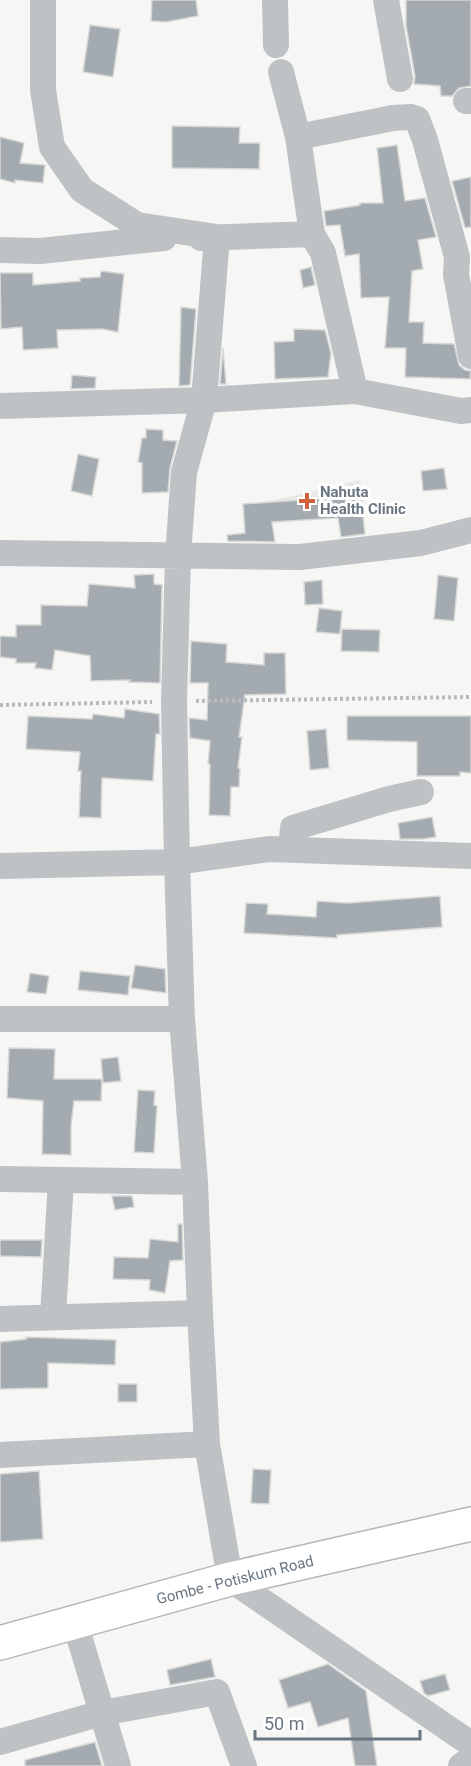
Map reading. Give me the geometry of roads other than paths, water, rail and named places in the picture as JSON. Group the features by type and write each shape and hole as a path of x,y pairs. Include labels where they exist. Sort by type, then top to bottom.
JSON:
{"main road":[{"name":"Gombe - Potiskum Road","path":"0,1643 231,1579 471,1524"}],"street":[{"path":"43,0 43,90 52,147 82,190 137,225 217,237"},
{"path":"276,0 276,45"},
{"path":"386,0 400,78"},
{"path":"281,72 298,137 312,234 323,253 355,391"},
{"path":"298,137 393,118 417,119 464,257 456,275 471,356"},
{"path":"0,250 40,251 151,238 312,234"},
{"path":"217,237 204,400 184,471 178,556 174,702 182,1019 195,1182 207,1444 231,1579 471,1744"},
{"path":"0,406 204,400 355,391 460,411 471,410"},
{"path":"0,553 300,557 421,543 471,530"},
{"path":"291,849 293,828 389,799 421,792"},
{"path":"0,866 177,862 269,849 471,856"},
{"path":"0,1019 182,1019"},
{"path":"0,1179 195,1182"},
{"path":"53,1317 61,1180"},
{"path":"0,1318 200,1313"},
{"path":"0,1455 207,1444"},
{"path":"75,1623 118,1766"},
{"path":"0,1742 102,1713 217,1692 244,1766"},
{"path":"461,1766 471,1760"}],"place":[{"name":"Nahuta Health Clinic","path":"307,501"}]}
